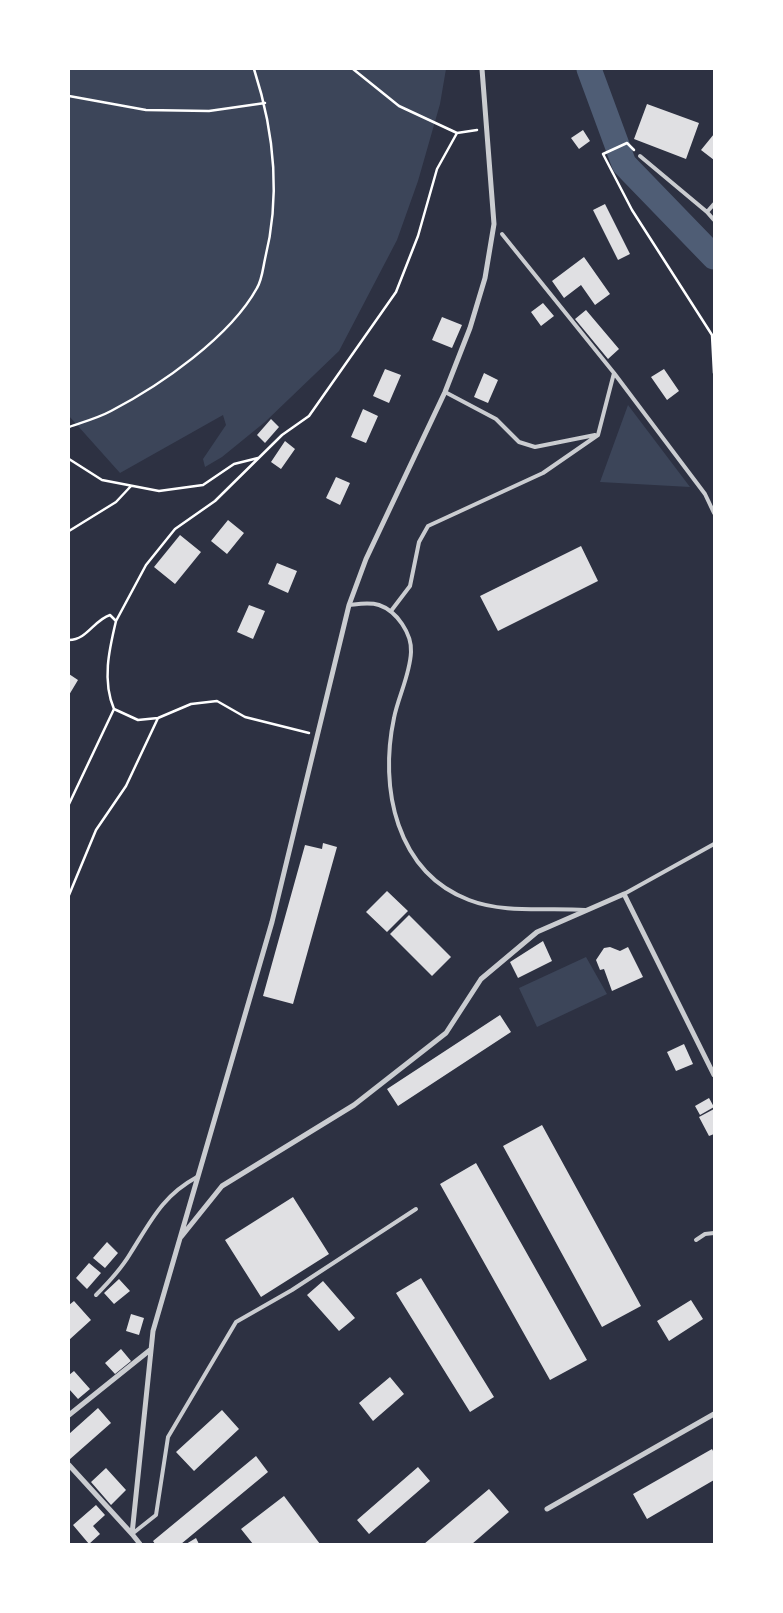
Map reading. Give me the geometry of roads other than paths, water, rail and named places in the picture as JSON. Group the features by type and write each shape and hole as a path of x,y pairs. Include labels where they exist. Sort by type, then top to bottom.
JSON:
{"street":[{"path":"132,1534 153,1332 272,922 349,605 366,559 445,392 470,328 484,278 494,224 482,69"},
{"path":"179,1240 222,1186 354,1105 446,1033 481,979 537,932 624,894 714,1075"},
{"path":"69,1415 150,1350"},
{"path":"547,1509 714,1414"},
{"path":"69,1465 140,1544"}],"lane":[{"path":"640,156 714,220"},
{"path":"707,212 714,204"},
{"path":"502,234 614,373 705,494 714,513"},
{"path":"391,611 410,586 419,542 428,526 543,473 598,435 614,373"},
{"path":"445,392 496,419 519,442 535,447 598,435"},
{"path":"349,605 365,603 380,606 391,611 409,635 411,652 394,718 390,749 392,807 402,839 418,863 444,887 469,900 496,907 557,907 588,910"},
{"path":"624,894 714,844"},
{"path":"96,1295 121,1267 167,1197 179,1187 198,1177"},
{"path":"132,1534 156,1516 168,1437 236,1322 292,1290 416,1209"},
{"path":"696,1240 705,1234 714,1234"}],"waterway":[{"path":"589,69 624,164 714,257"}]}
